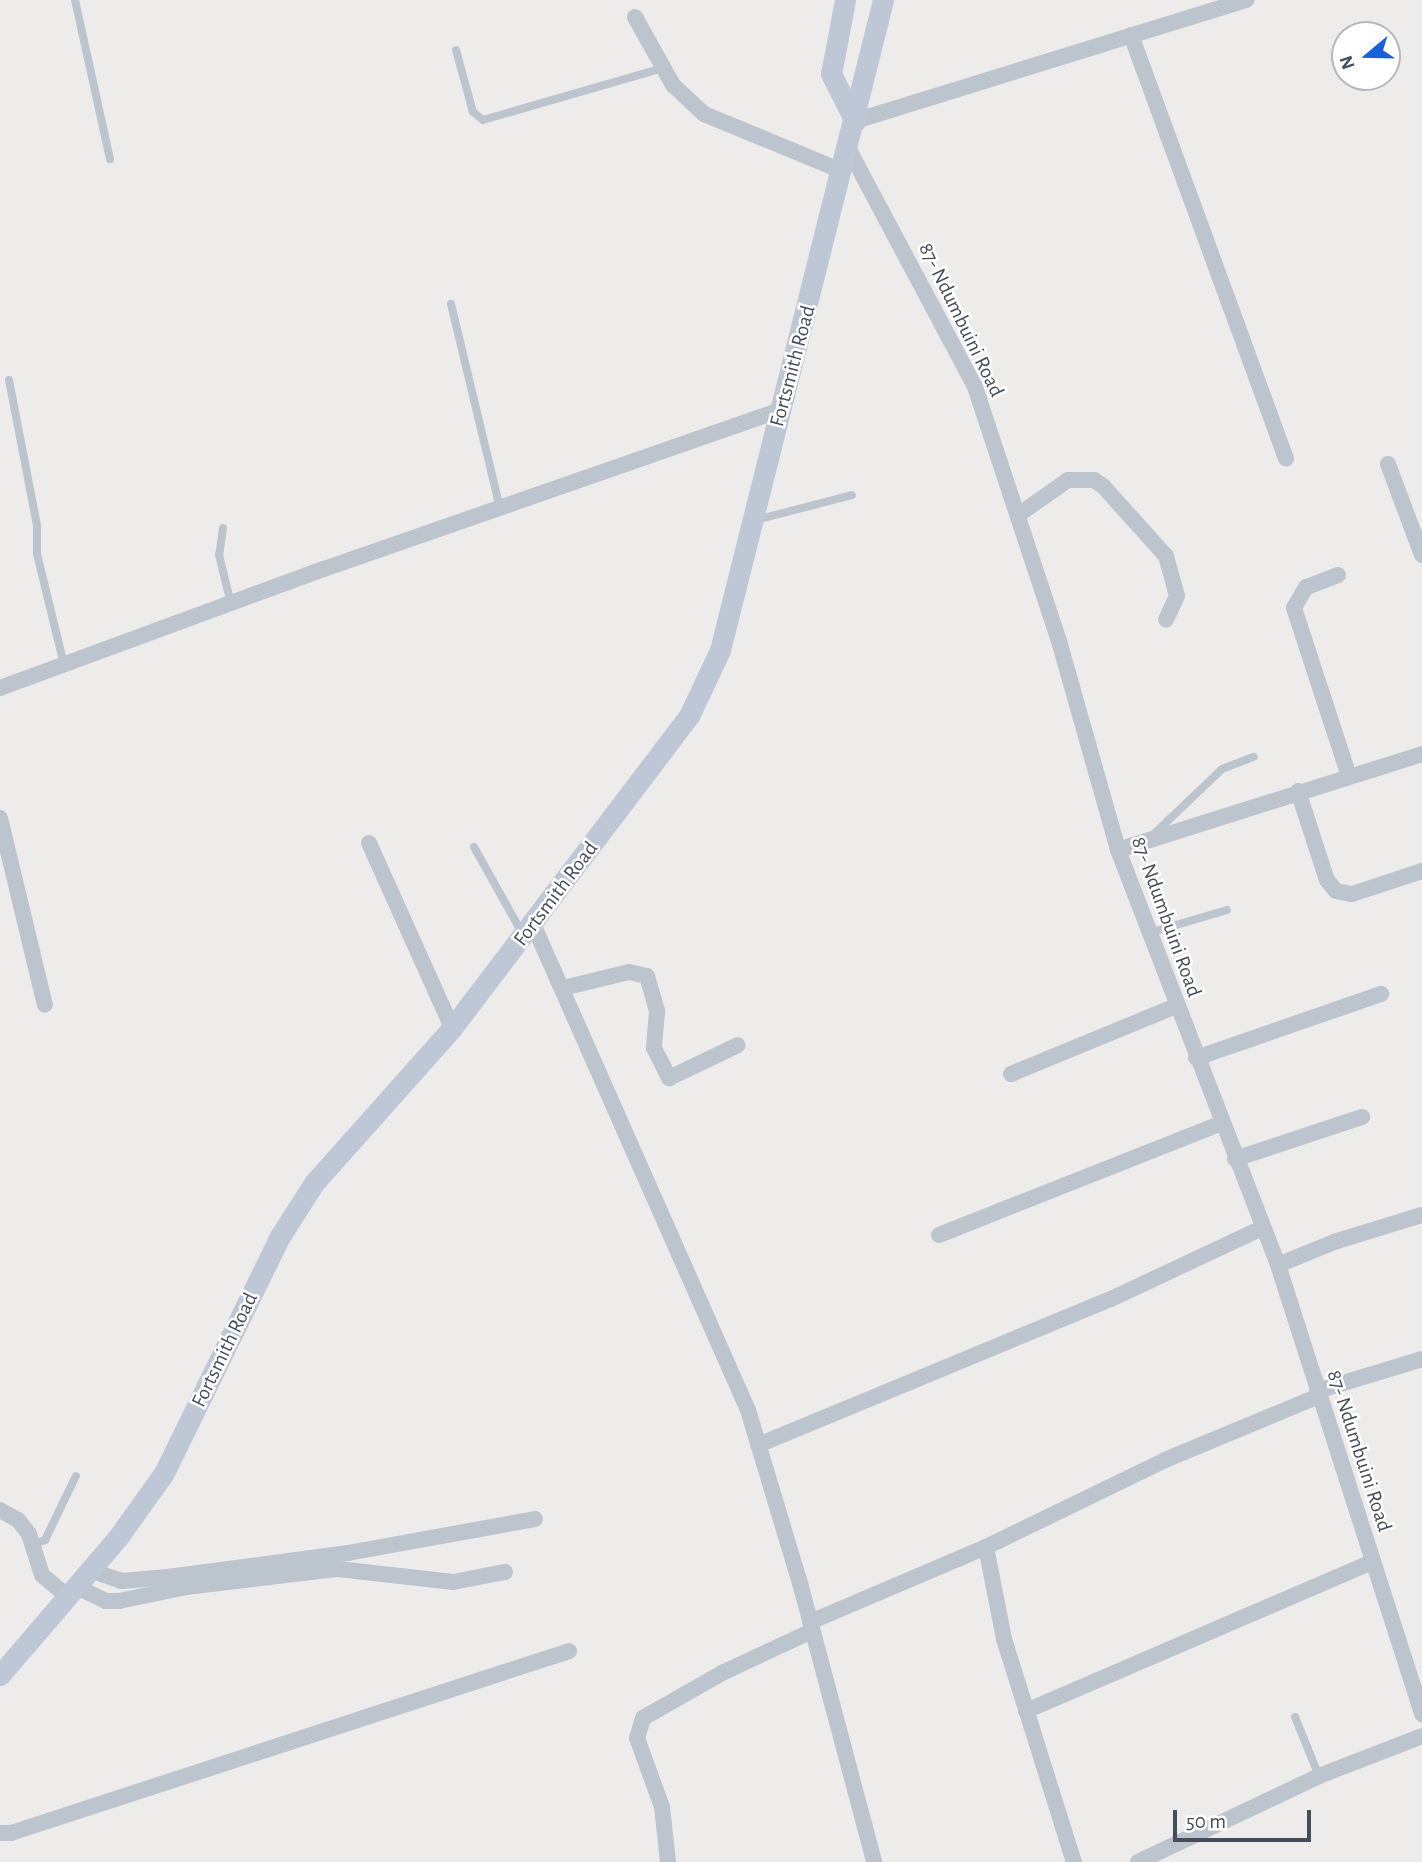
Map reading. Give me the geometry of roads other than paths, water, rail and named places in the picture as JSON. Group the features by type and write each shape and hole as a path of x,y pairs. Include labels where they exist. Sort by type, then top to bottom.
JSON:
{"street":[{"path":"845,0 831,74 855,121 1247,0"},
{"name":"Fortsmith Road","path":"0,1675 78,1585 164,1473 279,1238 314,1183 452,1028 689,716 720,650 855,121 883,0"},
{"path":"635,17 663,68 683,97 704,114 842,171"},
{"path":"1131,35 1286,459"},
{"name":"87- Ndumbuini Road","path":"847,146 975,387 1059,641 1118,850 1278,1265 1422,1714"},
{"path":"0,688 781,410"},
{"path":"1388,464 1422,555"},
{"path":"1018,515 1068,480 1094,480 1103,486 1166,556 1177,596 1166,620"},
{"path":"1338,575 1306,587 1294,608 1349,776"},
{"path":"1118,850 1422,754"},
{"path":"1298,791 1327,880 1336,891 1352,894 1422,871"},
{"path":"0,818 45,1004"},
{"path":"369,843 452,1028"},
{"path":"529,930 564,988 748,1410 811,1626 874,1862"},
{"path":"564,988 629,972 647,976 657,1012 654,1048 669,1078 738,1045"},
{"path":"1196,1058 1381,994"},
{"path":"1011,1074 1176,1006"},
{"path":"1236,1159 1362,1117"},
{"path":"939,1235 1222,1123"},
{"path":"1278,1265 1334,1242 1422,1215"},
{"path":"758,1444 1111,1299 1262,1228"},
{"path":"668,1862 662,1807 637,1738 643,1718 811,1626 986,1547 1165,1460 1318,1394 1422,1359"},
{"path":"0,1510 18,1520 34,1544 43,1576 78,1585 106,1601 119,1601 186,1587 338,1569 453,1582 505,1572"},
{"path":"78,1585 168,1577 348,1553 536,1519"},
{"path":"986,1547 1004,1639 1074,1862"},
{"path":"1026,1711 1372,1562"},
{"path":"0,1833 11,1833 569,1651"},
{"path":"1138,1862 1319,1776 1422,1735"}],"lane":[{"path":"75,0 110,159"},
{"path":"456,51 473,112 483,120 663,68"},
{"path":"451,304 500,508"},
{"path":"9,380 37,525 37,554 64,665"},
{"path":"753,521 852,495"},
{"path":"223,528 219,555 231,604"},
{"path":"1149,839 1222,769 1254,757"},
{"path":"474,847 529,930"},
{"path":"1149,933 1227,910"},
{"path":"34,1544 45,1540 76,1476"},
{"path":"1295,1717 1319,1776"}]}
